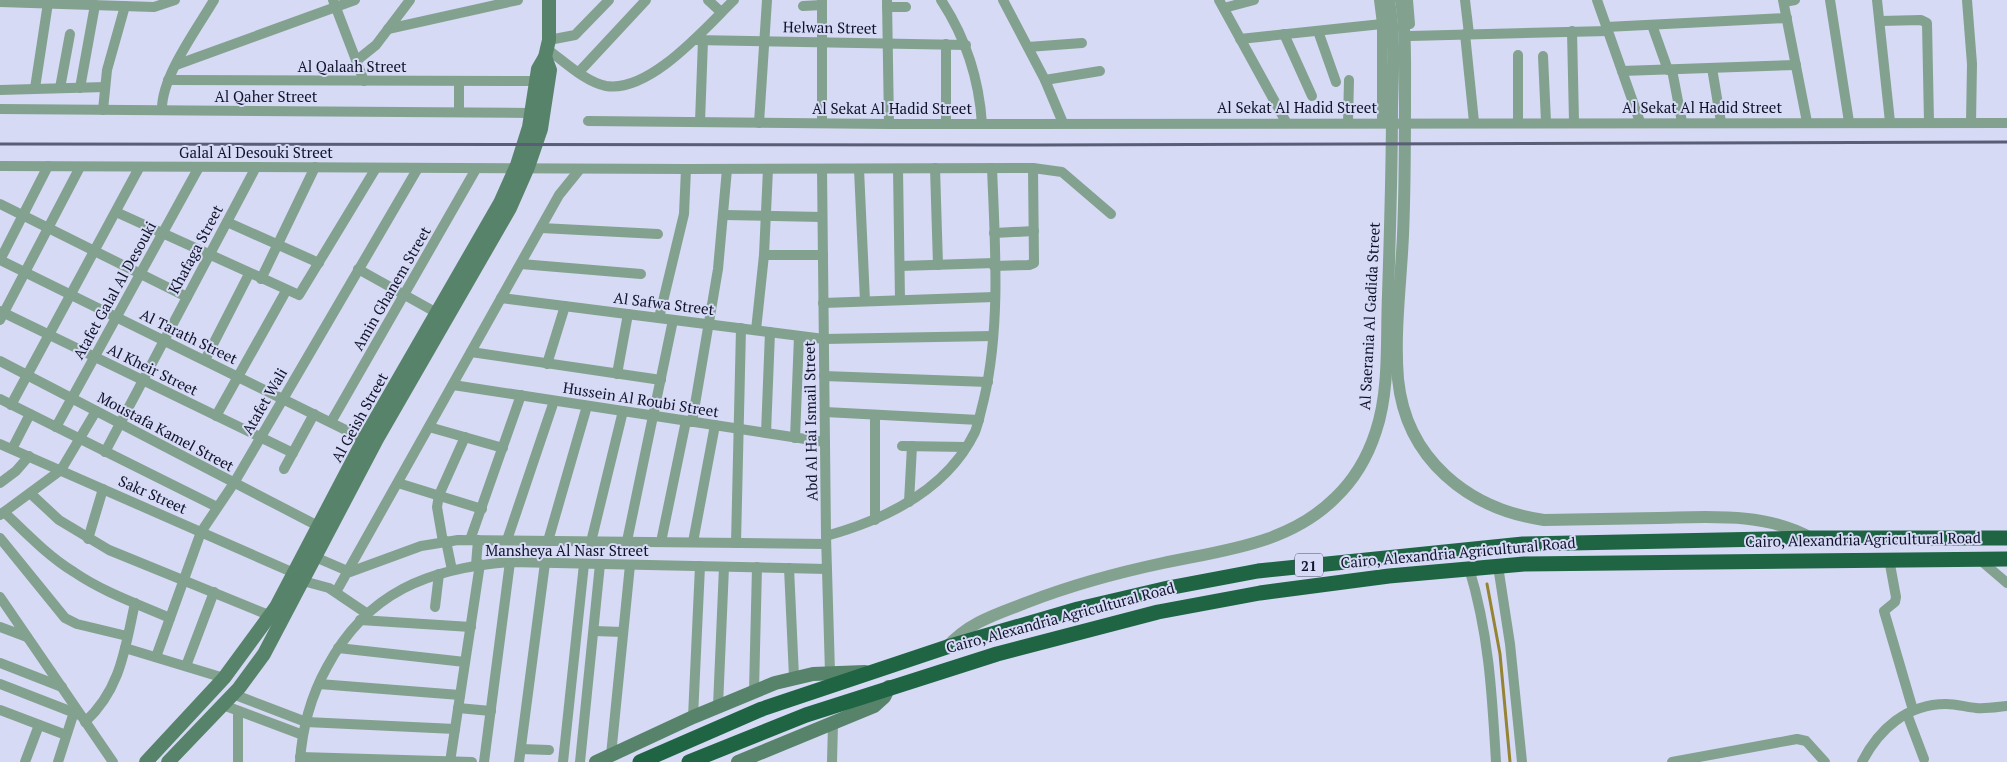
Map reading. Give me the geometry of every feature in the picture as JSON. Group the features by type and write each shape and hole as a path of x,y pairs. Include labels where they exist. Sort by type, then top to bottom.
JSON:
{"highway":[{"name":"Cairo, Alexandria Agricultural Road","path":"640,762 762,708 947,647 1078,609 1258,570 1523,544 1810,538 2007,538"},
{"name":"Cairo, Alexandria Agricultural Road","path":"689,762 806,715 889,687 1051,639 1158,612 1260,593 1498,566 1602,562 2007,558"}],"main road":[{"name":"Al Geish Street","path":"168,762 228,699 264,654 310,554 498,230 535,128 550,70 547,49 549,0"},
{"name":"Al Geish Street","path":"535,128 532,113 536,81 539,66 547,49"},
{"name":"Al Geish Street","path":"310,554 318,526 364,439 437,313 515,185"},
{"name":"Al Geish Street","path":"146,762 224,678 299,577"},
{"path":"596,762 754,690 794,677 830,673 868,672"},
{"path":"738,762 755,758 874,706 884,697 889,687"}],"street":[{"path":"162,110 163,94 168,80 214,0"},
{"path":"176,65 334,4 356,0"},
{"path":"356,61 368,52 410,0"},
{"path":"388,29 518,0"},
{"path":"609,0 575,36 547,49 579,72 605,86 618,86 646,76 664,66 698,40 721,12 734,0"},
{"path":"579,72 646,0"},
{"path":"708,0 721,12"},
{"path":"759,123 768,0"},
{"path":"940,0 966,45 977,80 982,124"},
{"path":"1003,0 1045,80 1063,123"},
{"path":"1254,0 1221,4 1286,122"},
{"path":"1379,0 1382,24 1382,122"},
{"name":"Al Saerania Al Gadida Street","path":"947,647 976,622 1072,585 1120,572 1271,539 1306,522 1337,497 1361,466 1377,430 1384,391 1392,196 1393,38 1389,0"},
{"name":"Al Saerania Al Gadida Street","path":"1401,0 1404,32 1405,197 1397,360 1402,400 1408,418 1421,445 1439,469 1453,483 1486,504 1514,514 1544,520 1702,518 1760,520 1786,526 1810,538"},
{"path":"1408,0 1411,122"},
{"path":"1465,0 1474,122"},
{"path":"1597,0 1640,122"},
{"path":"1795,0 1784,1 1808,122"},
{"path":"1830,0 1849,122"},
{"path":"1877,0 1890,122"},
{"path":"1967,0 1972,64 1971,122"},
{"path":"0,2 154,6 170,1"},
{"path":"803,6 822,2 822,123"},
{"path":"35,88 48,3"},
{"path":"80,88 92,3"},
{"path":"334,4 364,81"},
{"path":"889,124 887,4 906,7"},
{"path":"103,110 105,87 125,6"},
{"path":"1410,36 1572,31 1652,24 1787,18"},
{"path":"1880,21 1921,20 1927,23 1929,122"},
{"path":"1240,39 1382,24"},
{"path":"1652,24 1670,70 1682,122"},
{"path":"1318,31 1336,82"},
{"path":"1572,31 1574,122"},
{"path":"60,88 70,34"},
{"path":"1284,34 1312,96"},
{"path":"698,40 700,122"},
{"name":"Helwan Street","path":"698,40 966,45"},
{"path":"1028,48 1082,42"},
{"path":"946,44 946,124"},
{"path":"1518,55 1518,122"},
{"path":"1543,56 1546,122"},
{"path":"1622,72 1796,65"},
{"path":"1712,68 1721,122"},
{"path":"1045,80 1100,71"},
{"name":"Al Qalaah Street","path":"168,80 536,81"},
{"path":"1348,122 1350,80"},
{"path":"459,81 459,112"},
{"path":"0,90 105,87"},
{"name":"Al Qaher Street","path":"0,109 532,113"},
{"name":"Al Sekat Al Hadid Street","path":"588,121 889,124 1286,122 2007,123"},
{"name":"Galal Al Desouki Street","path":"0,166 580,169"},
{"path":"0,260 48,166"},
{"path":"1,315 80,167"},
{"name":"Atafet Galal Al Desouki","path":"56,427 198,167"},
{"name":"Khafaga Street","path":"105,452 256,167"},
{"path":"261,279 315,167"},
{"path":"11,405 139,168"},
{"path":"116,212 286,291 300,295 376,168"},
{"name":"Atafet Wali","path":"156,657 201,532 234,483 418,168"},
{"name":"Amin Ghanem Street","path":"331,422 476,168"},
{"path":"935,168 938,265"},
{"name":"Mansheya Al Nasr Street","path":"347,572 415,548 444,541 736,543 826,540 875,520 909,502 942,475 966,447 979,420 988,382 993,336 994,233 992,168"},
{"path":"900,266 1028,265 1034,263 1033,168"},
{"path":"336,592 565,186 580,169 1033,168 1062,172 1111,214"},
{"path":"659,318 683,222 686,169"},
{"path":"661,542 689,422 718,269 725,215 727,169"},
{"path":"756,330 767,216 768,169"},
{"name":"Abd Al Hai Ismail Street","path":"822,169 826,540 830,673"},
{"path":"858,169 865,301"},
{"path":"898,169 900,300"},
{"path":"0,204 187,297"},
{"path":"725,215 822,217"},
{"path":"227,222 319,263"},
{"path":"541,228 658,234"},
{"path":"994,233 1034,231"},
{"path":"764,255 822,255"},
{"name":"Al Tarath Street","path":"0,260 364,439"},
{"path":"521,264 641,274"},
{"path":"358,269 437,313"},
{"path":"205,360 249,274"},
{"path":"216,416 286,291"},
{"path":"823,303 994,297"},
{"name":"Al Safwa Street","path":"501,298 824,339 993,336"},
{"path":"547,364 565,306"},
{"path":"617,374 628,314"},
{"name":"Al Kheir Street","path":"1,315 49,335 293,453"},
{"path":"627,541 673,320"},
{"path":"736,543 737,429 741,328"},
{"path":"766,433 770,332"},
{"path":"795,438 799,336"},
{"path":"471,352 661,380"},
{"name":"Moustafa Kamel Street","path":"0,361 318,526"},
{"path":"824,376 988,382"},
{"name":"Hussein Al Roubi Street","path":"453,385 825,442"},
{"path":"451,761 471,627 478,565 474,540 482,508 521,395"},
{"path":"0,399 217,507"},
{"path":"508,540 554,401"},
{"path":"548,541 587,406"},
{"path":"96,411 61,470 2,514 73,572 170,618"},
{"path":"591,542 623,411"},
{"path":"824,412 979,420"},
{"path":"12,449 30,414"},
{"path":"284,469 314,414"},
{"path":"875,415 875,520"},
{"path":"429,426 503,448"},
{"path":"693,542 715,426"},
{"path":"452,570 437,507 438,495 465,437"},
{"name":"Sakr Street","path":"0,444 336,592 363,616"},
{"path":"909,502 907,446 966,447"},
{"path":"0,483 16,471 29,456"},
{"path":"398,483 482,508"},
{"path":"88,539 103,489"},
{"path":"31,494 59,520 109,550 271,616"},
{"path":"0,538 65,618 77,624 127,636"},
{"path":"310,554 347,572"},
{"path":"1889,559 1896,597 1895,602 1884,611 1924,759"},
{"path":"1978,559 2007,583"},
{"path":"484,762 510,562"},
{"name":"Mansheya Al Nasr Street","path":"300,760 306,722 318,684 338,648 363,616 404,588 439,574 478,565 510,562 827,569"},
{"path":"519,762 545,563"},
{"path":"563,762 584,564"},
{"path":"580,762 600,564"},
{"path":"611,755 630,565"},
{"path":"693,717 700,566"},
{"path":"1498,566 1510,644 1522,762"},
{"path":"718,706 724,567"},
{"path":"754,690 757,568"},
{"path":"788,568 794,677"},
{"path":"1469,568 1482,614 1488,646 1496,762"},
{"path":"436,607 439,574"},
{"path":"186,666 214,592"},
{"path":"0,597 113,762"},
{"path":"58,762 66,735 80,716 98,709 118,678 135,603"},
{"path":"363,616 471,627"},
{"path":"0,627 27,638"},
{"path":"594,631 623,632"},
{"path":"125,648 224,678"},
{"path":"338,648 465,662"},
{"path":"0,663 63,688"},
{"path":"0,684 80,716"},
{"path":"318,684 460,695"},
{"path":"228,699 238,711 303,735"},
{"path":"228,699 306,722 455,729"},
{"path":"1862,762 1878,736 1910,712 1947,704 1978,708 2007,706"},
{"path":"458,708 491,711"},
{"path":"0,710 66,735"},
{"path":"238,711 238,762"},
{"path":"832,762 833,723"},
{"path":"25,762 39,725"},
{"path":"1672,762 1797,739 1806,741 1824,762"},
{"path":"521,749 549,750"},
{"path":"300,760 472,762"}],"waterway":[{"path":"1487,584 1500,654 1510,762"}],"railway":[{"path":"0,144 1035,145 2007,142"}]}
